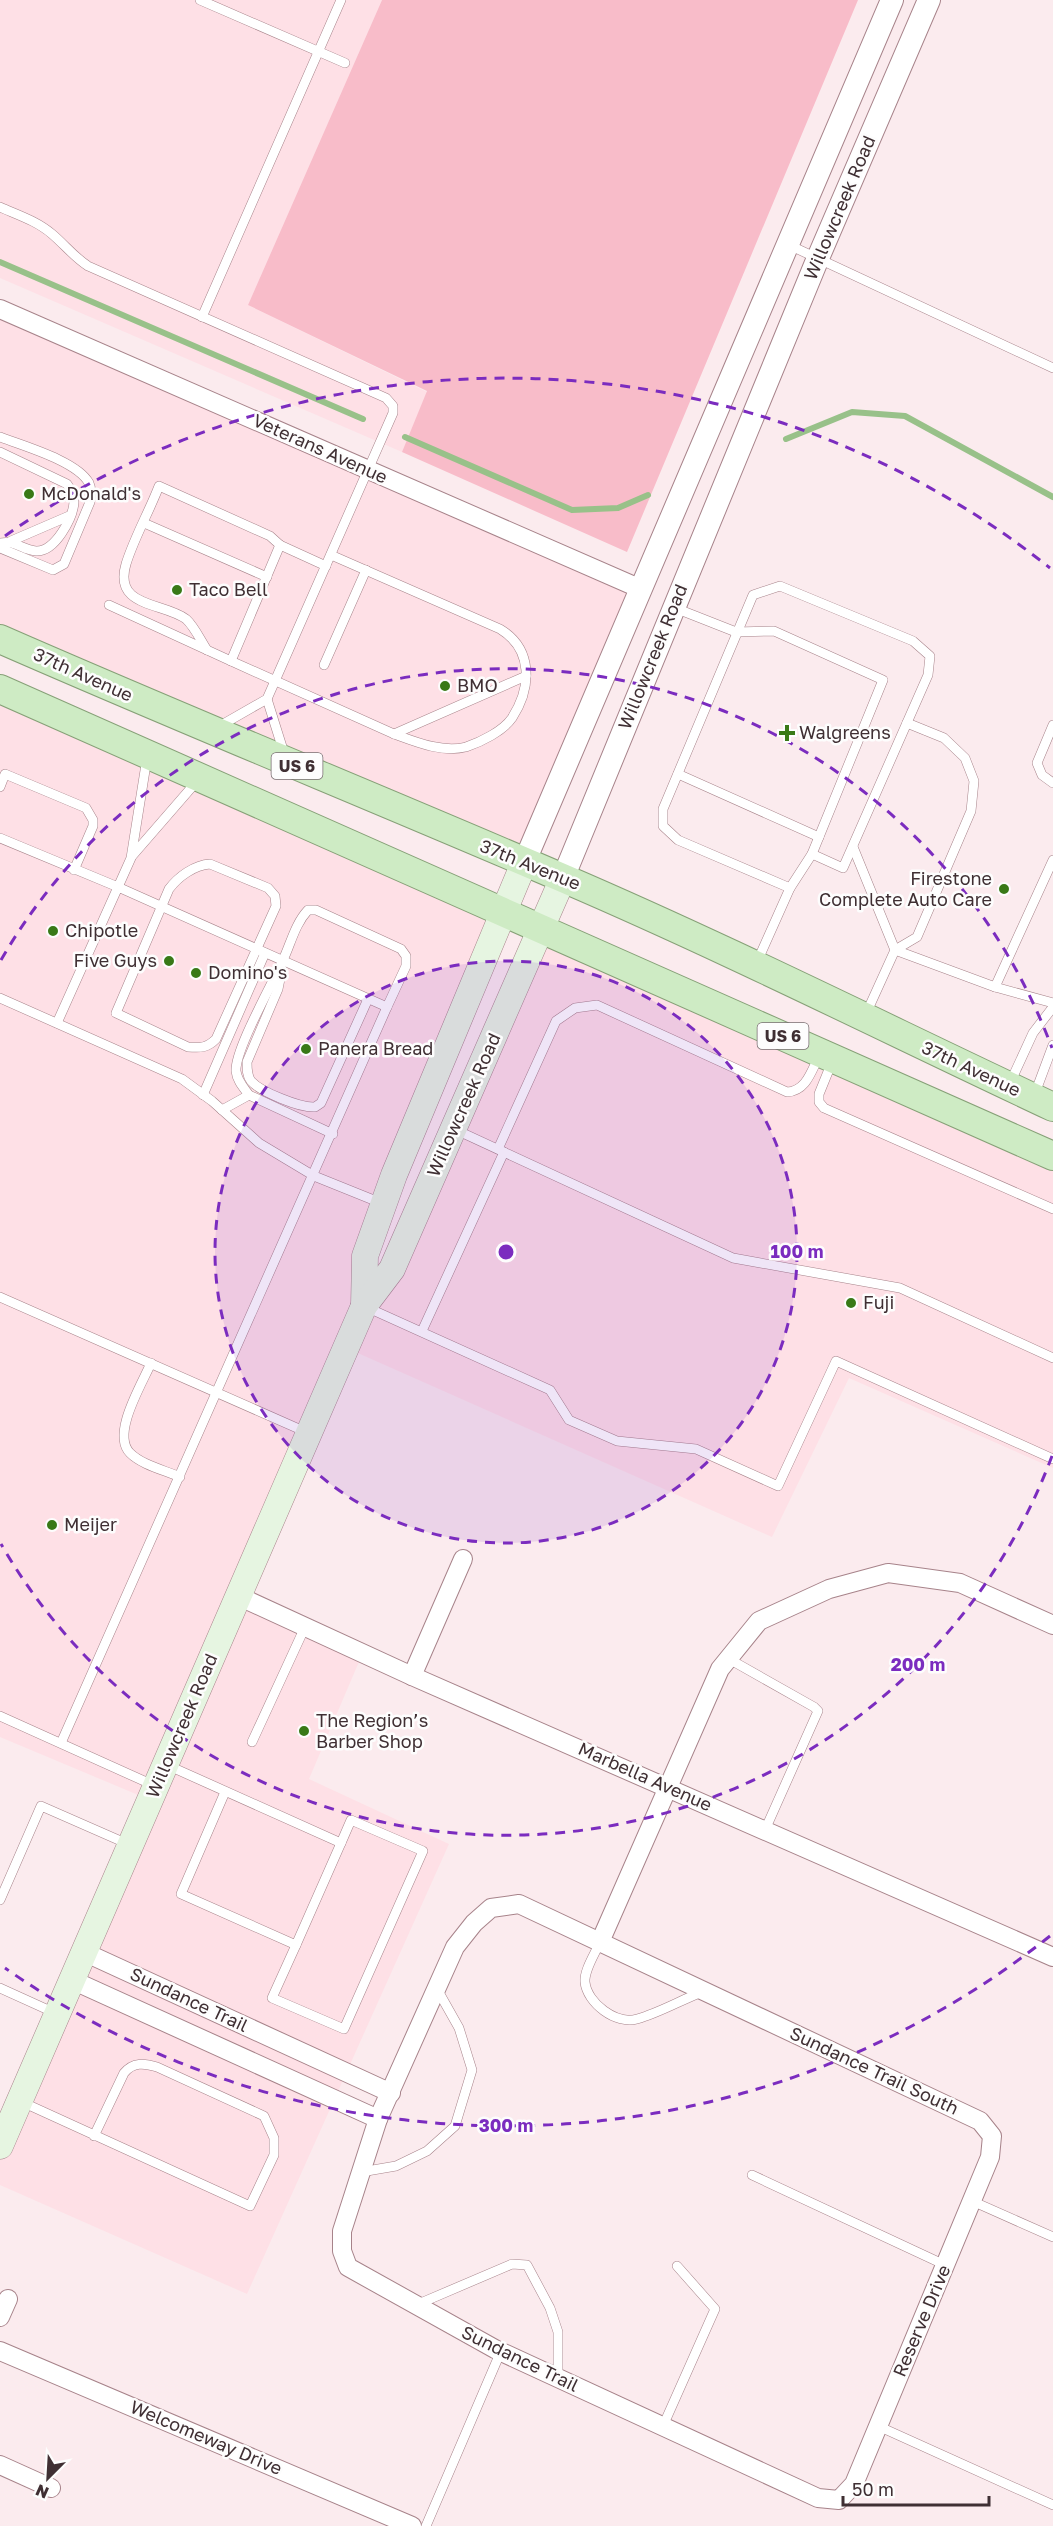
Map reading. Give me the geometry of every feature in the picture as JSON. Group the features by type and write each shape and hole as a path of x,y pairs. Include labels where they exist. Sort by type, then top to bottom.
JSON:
{"main road":[{"name":"37th Avenue","path":"0,639 210,731 287,761 563,878 1032,1097"},
{"name":"US 6","path":"0,688 1053,1156"},
{"name":"Willowcreek Road","path":"364,1306 365,1256 384,1204 524,863"},
{"name":"Willowcreek Road","path":"0,2146 364,1306 392,1269 563,878"}],"street":[{"name":"Willowcreek Road","path":"524,863 892,0"},
{"name":"Willowcreek Road","path":"563,878 818,258 928,0"},
{"name":"Veterans Avenue","path":"0,309 641,589"},
{"path":"412,1676 464,1559"},
{"path":"600,1942 720,1669 759,1621 829,1589 888,1573 960,1583 1053,1625"},
{"name":"Marbella Avenue","path":"238,1596 412,1676 1053,1957"},
{"name":"Sundance Trail","path":"751,2012 519,1905 491,1908 474,1923 455,1947 378,2119 342,2231 342,2251 348,2267 501,2351 818,2498 839,2500"},
{"name":"Sundance Trail","path":"84,1952 391,2093"},
{"name":"Sundance Trail","path":"72,1980 378,2119"},
{"name":"Sundance Trail South","path":"751,2012 980,2121 992,2136"},
{"name":"Reserve Drive","path":"839,2500 854,2484 990,2157 992,2136"},
{"path":"0,2317 8,2300"},
{"name":"Welcomeway Drive","path":"0,2351 412,2526"},
{"path":"0,2465 51,2488"}],"lane":[{"path":"200,0 345,63"},
{"path":"202,316 341,0"},
{"path":"0,207 36,222 88,266 386,398 393,406 393,412 369,470 267,699 210,731"},
{"path":"789,245 1053,368"},
{"path":"0,437 74,467 89,483 91,492 86,513 64,564 58,569 53,570 0,548"},
{"path":"0,452 67,484 73,492 74,503 55,543 45,550 37,551 11,541"},
{"path":"207,650 186,620 135,598 127,590 124,578 126,564 159,486 270,536 280,545 326,566"},
{"path":"0,543 11,541 69,516"},
{"path":"144,523 267,577"},
{"path":"231,661 280,545"},
{"path":"109,605 394,734 433,746 465,747 499,731 512,718 526,683 526,664 512,636 331,555"},
{"path":"324,665 366,570"},
{"path":"790,888 678,840 663,826 663,809 753,595 780,586 913,641 930,656 928,675 843,868 812,854"},
{"path":"673,608 736,632 774,631 883,680 812,854 790,888 754,967"},
{"path":"394,734 526,676"},
{"path":"267,699 287,761"},
{"path":"864,1018 895,950 917,937 971,811 974,781 965,758 944,738 907,723"},
{"path":"1053,725 1037,763 1042,775 1053,783"},
{"path":"131,858 148,754"},
{"path":"0,787 5,774 86,808 93,820 93,826 74,870"},
{"path":"678,774 819,837"},
{"path":"57,1023 131,858 200,777"},
{"path":"0,838 117,887 387,1008"},
{"path":"853,847 895,950 995,987 1053,1005 1034,1033 1032,1097"},
{"path":"995,987 1053,860"},
{"path":"203,1095 261,951 276,906 275,896 268,888 210,864 202,865 176,880 160,906 116,1013 188,1047 209,1047 216,1039 261,951"},
{"path":"61,1743 333,1134 406,966 406,956 401,949 316,910 308,910 301,917 283,961 269,986 239,1057 236,1071 240,1084 249,1095 333,1134"},
{"path":"283,961 278,989 247,1062 246,1072 251,1081 278,1096 306,1107 315,1107 321,1103 368,999"},
{"path":"0,998 182,1079 259,1143 314,1176 384,1204"},
{"path":"422,1331 556,1021 575,1008 597,1005 787,1092 796,1092 803,1087 827,1055"},
{"path":"1032,1097 1053,1045"},
{"path":"827,1055 819,1094 819,1102 824,1108 1053,1209"},
{"path":"222,1110 249,1095"},
{"path":"453,1129 734,1258 900,1288 1053,1358"},
{"path":"0,1297 309,1433"},
{"path":"364,1306 550,1390 569,1420 617,1441 696,1449 778,1486 836,1361 1053,1459"},
{"path":"151,1363 125,1422 122,1434 124,1444 129,1452 138,1459 180,1477"},
{"path":"252,1742 305,1627"},
{"path":"729,1659 818,1711 765,1830"},
{"path":"0,1716 61,1743 160,1775 225,1792 341,1843"},
{"path":"225,1792 181,1894 296,1945"},
{"path":"0,1900 42,1806 130,1845"},
{"path":"351,1820 423,1851 344,2029 272,1998 341,1843 351,1820"},
{"path":"600,1942 586,1975 585,1984 605,2012 621,2020 635,2019 704,1991"},
{"path":"0,1988 57,2014"},
{"path":"361,2172 396,2166 427,2151 455,2126 472,2070 459,2028 437,1989"},
{"path":"19,2101 94,2136 250,2206 274,2155 274,2138 264,2116 157,2067 140,2063 127,2069 124,2073 94,2136"},
{"path":"752,2175 945,2265"},
{"path":"972,2201 1053,2237"},
{"path":"416,2305 512,2265 527,2265 550,2308 558,2332 558,2378"},
{"path":"663,2426 715,2309 677,2266"},
{"path":"426,2526 501,2351"},
{"path":"878,2426 1053,2505"}],"shaded area":[{"path":"0,0 382,0 248,305 427,392 402,452 0,278"},
{"path":"382,0 858,0 627,552 402,452 427,391 248,305"},
{"path":"0,317 629,593 518,850 0,629"},
{"path":"0,700 492,918 353,1302 143,1797 0,1737"},
{"path":"544,937 1053,1165 1053,1468 849,1378 772,1537 351,1350"},
{"path":"240,1604 361,1657 309,1779 449,1844 247,2294 0,2185 0,2157"}],"waterway":[{"path":"0,262 363,419"},
{"path":"786,439 852,412 905,416 1053,497"},
{"path":"405,437 572,510 618,508 648,495"}],"place":[{"name":"McDonald's","path":"29,494"},
{"name":"Taco Bell","path":"177,590"},
{"name":"BMO","path":"445,686"},
{"name":"Walgreens","path":"787,733"},
{"name":"Firestone Complete Auto Care","path":"1004,889"},
{"name":"Chipotle","path":"53,931"},
{"name":"Five Guys","path":"169,961"},
{"name":"Domino's","path":"196,973"},
{"name":"Panera Bread","path":"306,1049"},
{"name":"Fuji","path":"851,1303"},
{"name":"Meijer","path":"52,1525"},
{"name":"The Region’s Barber Shop","path":"304,1731"}]}
